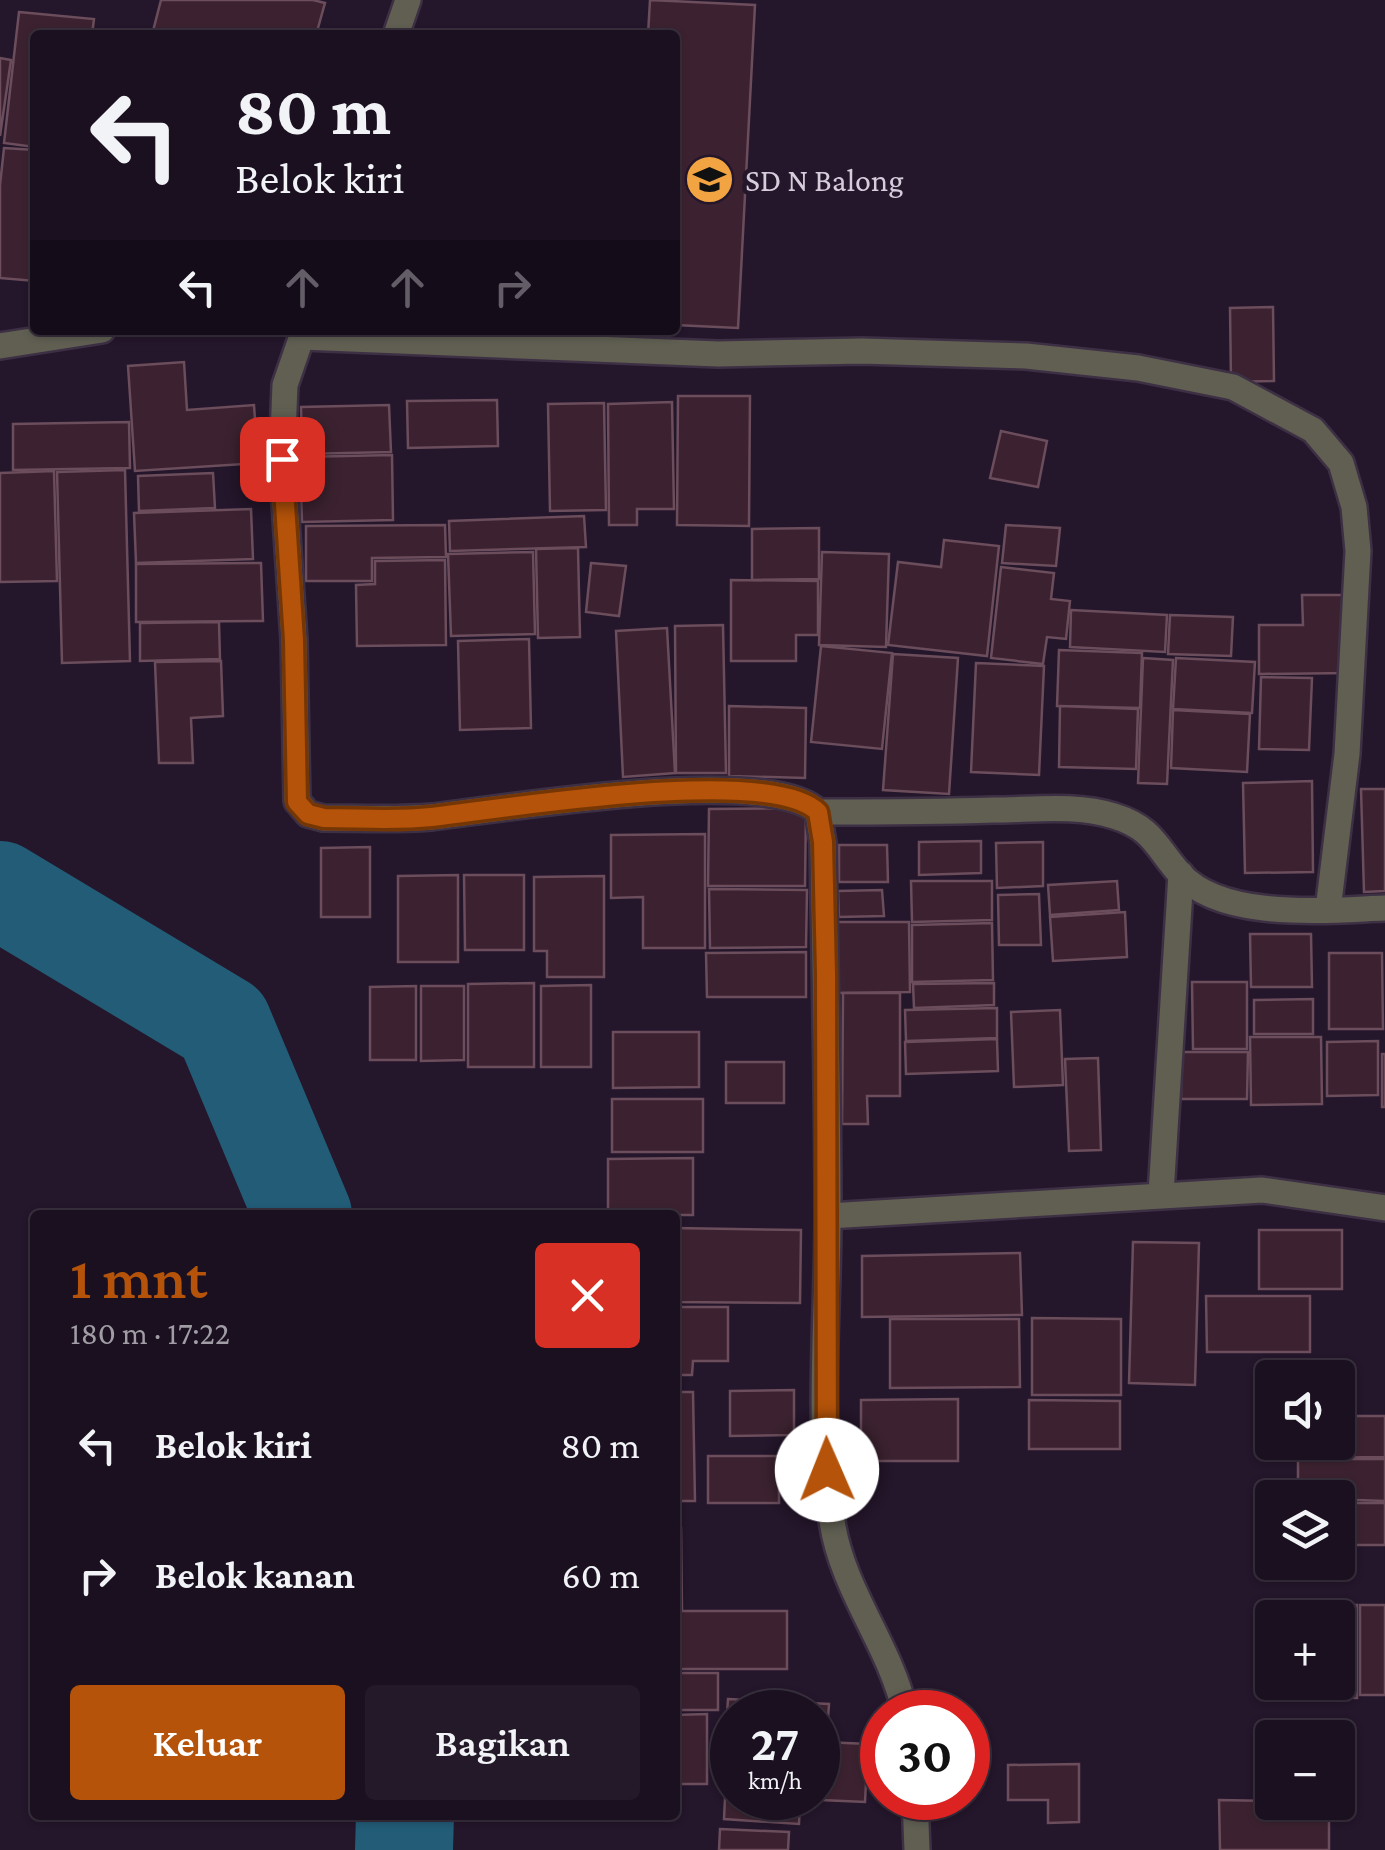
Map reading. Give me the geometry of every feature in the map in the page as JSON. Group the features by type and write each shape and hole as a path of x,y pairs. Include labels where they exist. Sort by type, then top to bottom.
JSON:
{"street":[{"path":"398,30 408,0"},
{"path":"0,346 70,335"},
{"path":"302,335 284,386 282,459 294,640 297,802 308,814 324,818 428,817 560,798 744,792 797,798 818,812 1064,809 1112,815 1145,828 1181,874 1204,892 1236,903 1328,910 1385,908"},
{"path":"343,335 718,354 862,351 1026,356 1138,368 1233,387 1313,430 1341,463 1354,506 1358,552 1348,754 1328,910"},
{"path":"818,812 824,862 826,1398 831,1517 847,1580 896,1690"},
{"path":"1162,1194 1181,874"},
{"path":"828,1216 1262,1190 1385,1208"},
{"path":"916,1820 918,1850"}],"building":[{"path":"161,0 325,3 317,30 153,30"},
{"name":"SD N Balong","path":"650,0 755,5 738,328 680,325 680,30 648,30"},
{"path":"19,12 94,19 93,30 30,30 30,146 4,143"},
{"path":"0,58 11,60 0,136"},
{"path":"4,148 30,150 30,281 0,278"},
{"path":"1273,307 1274,381 1231,382 1230,308"},
{"path":"184,362 187,410 254,405 258,463 135,471 128,366"},
{"path":"678,396 750,396 749,526 677,525"},
{"path":"497,400 498,446 408,448 407,401"},
{"path":"672,402 674,509 637,509 637,525 609,525 608,404"},
{"path":"604,403 606,510 550,511 548,404"},
{"path":"389,405 391,452 302,454 301,407"},
{"path":"129,422 130,468 13,470 13,424"},
{"path":"1001,431 1047,441 1038,487 990,478"},
{"path":"392,455 393,520 302,522 300,457"},
{"path":"125,470 130,661 62,663 57,472"},
{"path":"54,471 57,581 0,582 0,473"},
{"path":"213,473 215,508 139,511 138,476"},
{"path":"251,509 253,559 136,563 134,513"},
{"path":"584,516 586,547 450,551 449,521"},
{"path":"445,525 446,557 372,558 372,581 306,581 306,526"},
{"path":"1006,525 1060,528 1056,566 1002,563"},
{"path":"819,528 819,579 752,580 752,529"},
{"path":"944,540 999,546 987,656 888,645 898,562 941,567"},
{"path":"578,548 580,637 538,638 536,549"},
{"path":"533,552 535,634 451,636 448,554"},
{"path":"822,552 889,554 886,647 819,645"},
{"path":"445,560 446,645 357,646 356,585 375,584 375,561"},
{"path":"261,563 263,621 136,622 136,564"},
{"path":"591,563 626,566 619,616 586,612"},
{"path":"1001,567 1054,573 1051,599 1070,601 1066,639 1047,637 1043,664 991,658"},
{"path":"731,580 818,581 818,635 796,635 796,661 731,661"},
{"path":"1302,595 1347,595 1348,673 1259,674 1259,625 1303,625"},
{"path":"1071,610 1167,615 1165,652 1070,647"},
{"path":"1170,615 1233,617 1231,656 1168,654"},
{"path":"219,622 220,659 140,661 140,623"},
{"path":"723,625 726,773 676,773 675,626"},
{"path":"667,628 675,773 623,777 616,631"},
{"path":"529,639 531,728 460,730 458,641"},
{"path":"821,646 892,653 882,749 811,742"},
{"path":"1059,650 1142,653 1140,708 1057,706"},
{"path":"893,654 958,658 949,794 883,790"},
{"path":"1143,658 1173,660 1167,784 1138,783"},
{"path":"1176,658 1255,662 1252,713 1173,709"},
{"path":"221,661 223,716 191,718 193,763 159,763 155,662"},
{"path":"976,663 1044,666 1039,775 971,772"},
{"path":"1261,677 1312,678 1309,750 1259,749"},
{"path":"729,706 806,708 805,778 729,776"},
{"path":"1060,706 1138,709 1136,769 1059,767"},
{"path":"1173,710 1250,714 1247,772 1171,768"},
{"path":"1312,781 1313,872 1245,873 1243,783"},
{"path":"1361,789 1385,789 1385,891 1364,892"},
{"path":"806,808 805,886 708,886 709,809"},
{"path":"705,834 705,948 643,948 643,897 611,898 611,835"},
{"path":"981,841 981,873 919,875 919,842"},
{"path":"1043,842 1043,886 997,888 996,843"},
{"path":"839,845 887,845 888,882 839,882"},
{"path":"370,847 370,917 321,917 321,848"},
{"path":"458,875 458,962 398,962 398,876"},
{"path":"464,875 524,875 524,950 465,950"},
{"path":"604,876 604,977 547,977 547,951 534,951 534,877"},
{"path":"911,881 992,881 992,920 912,922"},
{"path":"1117,881 1119,910 1050,915 1048,885"},
{"path":"709,889 807,890 806,947 710,948"},
{"path":"882,890 884,916 839,917 838,891"},
{"path":"1039,894 1041,945 999,945 998,895"},
{"path":"1125,912 1127,957 1053,961 1050,917"},
{"path":"837,922 909,922 910,992 838,993"},
{"path":"992,923 993,980 912,982 912,925"},
{"path":"1250,934 1311,934 1312,987 1251,987"},
{"path":"806,952 806,997 707,997 706,953"},
{"path":"1329,953 1382,953 1383,1029 1329,1029"},
{"path":"1192,982 1247,982 1247,1049 1193,1049"},
{"path":"534,983 534,1067 468,1067 468,984"},
{"path":"994,983 994,1005 914,1008 913,984"},
{"path":"591,985 591,1067 541,1067 541,986"},
{"path":"416,986 416,1060 370,1060 370,987"},
{"path":"421,986 464,986 464,1060 421,1061"},
{"path":"843,993 900,993 900,1096 867,1096 868,1124 842,1124"},
{"path":"1313,999 1313,1034 1254,1034 1254,1000"},
{"path":"997,1008 997,1038 906,1041 905,1010"},
{"path":"1060,1010 1063,1085 1014,1087 1011,1012"},
{"path":"613,1032 699,1032 699,1087 613,1088"},
{"path":"1250,1037 1321,1037 1322,1104 1251,1105"},
{"path":"997,1039 998,1071 906,1074 905,1042"},
{"path":"1378,1041 1378,1095 1327,1096 1327,1042"},
{"path":"1181,1052 1248,1052 1247,1099 1181,1099"},
{"path":"1385,1054 1385,1107 1382,1107"},
{"path":"1098,1058 1101,1150 1069,1151 1065,1059"},
{"path":"726,1062 784,1062 784,1103 726,1103"},
{"path":"612,1099 703,1099 703,1152 612,1152"},
{"path":"693,1158 693,1215 680,1215 680,1210 608,1210 608,1159"},
{"path":"680,1228 801,1230 800,1303 680,1302"},
{"path":"1259,1230 1342,1230 1342,1289 1259,1289"},
{"path":"1133,1242 1199,1243 1195,1385 1129,1383"},
{"path":"1020,1253 1022,1315 862,1317 862,1256"},
{"path":"1206,1296 1310,1296 1310,1352 1207,1352"},
{"path":"680,1307 728,1307 728,1361 693,1361 692,1375 680,1375"},
{"path":"1032,1318 1121,1319 1121,1395 1032,1395"},
{"path":"890,1319 1019,1319 1020,1387 890,1388"},
{"path":"794,1390 794,1435 730,1436 730,1391"},
{"path":"680,1392 693,1392 695,1501 680,1501"},
{"path":"958,1399 958,1461 861,1461 861,1400"},
{"path":"1029,1400 1120,1401 1120,1449 1029,1449"},
{"path":"1355,1416 1385,1416 1385,1457 1355,1457"},
{"path":"708,1456 779,1456 779,1503 708,1503"},
{"path":"1385,1459 1385,1501 1355,1500 1355,1480 1298,1480 1298,1460"},
{"path":"1355,1503 1385,1503 1385,1545 1355,1545"},
{"path":"680,1528 681,1528 680,1610"},
{"path":"1355,1605 1357,1605 1355,1698"},
{"path":"1360,1605 1385,1605 1385,1695 1360,1695"},
{"path":"680,1611 787,1611 787,1669 680,1669"},
{"path":"680,1673 718,1673 718,1690 710,1690 710,1710 680,1710"},
{"path":"707,1714 707,1784 680,1784 680,1715"},
{"path":"840,1743 860,1744 860,1802 840,1801"},
{"path":"1079,1764 1079,1822 1048,1823 1048,1800 1008,1800 1008,1765"},
{"path":"1219,1800 1255,1801 1255,1820 1329,1820 1329,1850 1220,1850"},
{"path":"739,1820 799,1820 799,1824"},
{"path":"720,1829 789,1832 788,1850 719,1850"}],"waterway":[{"path":"0,890 223,1024 301,1210"},
{"path":"404,1850 405,1820"}],"place":[{"name":"SD N Balong","path":"710,180"}],"route":[{"path":"282,459 294,640 297,802 308,814 324,818 428,817 560,798 687,792 781,794 797,798 818,812 823,842 826,974 827,1470"}]}
